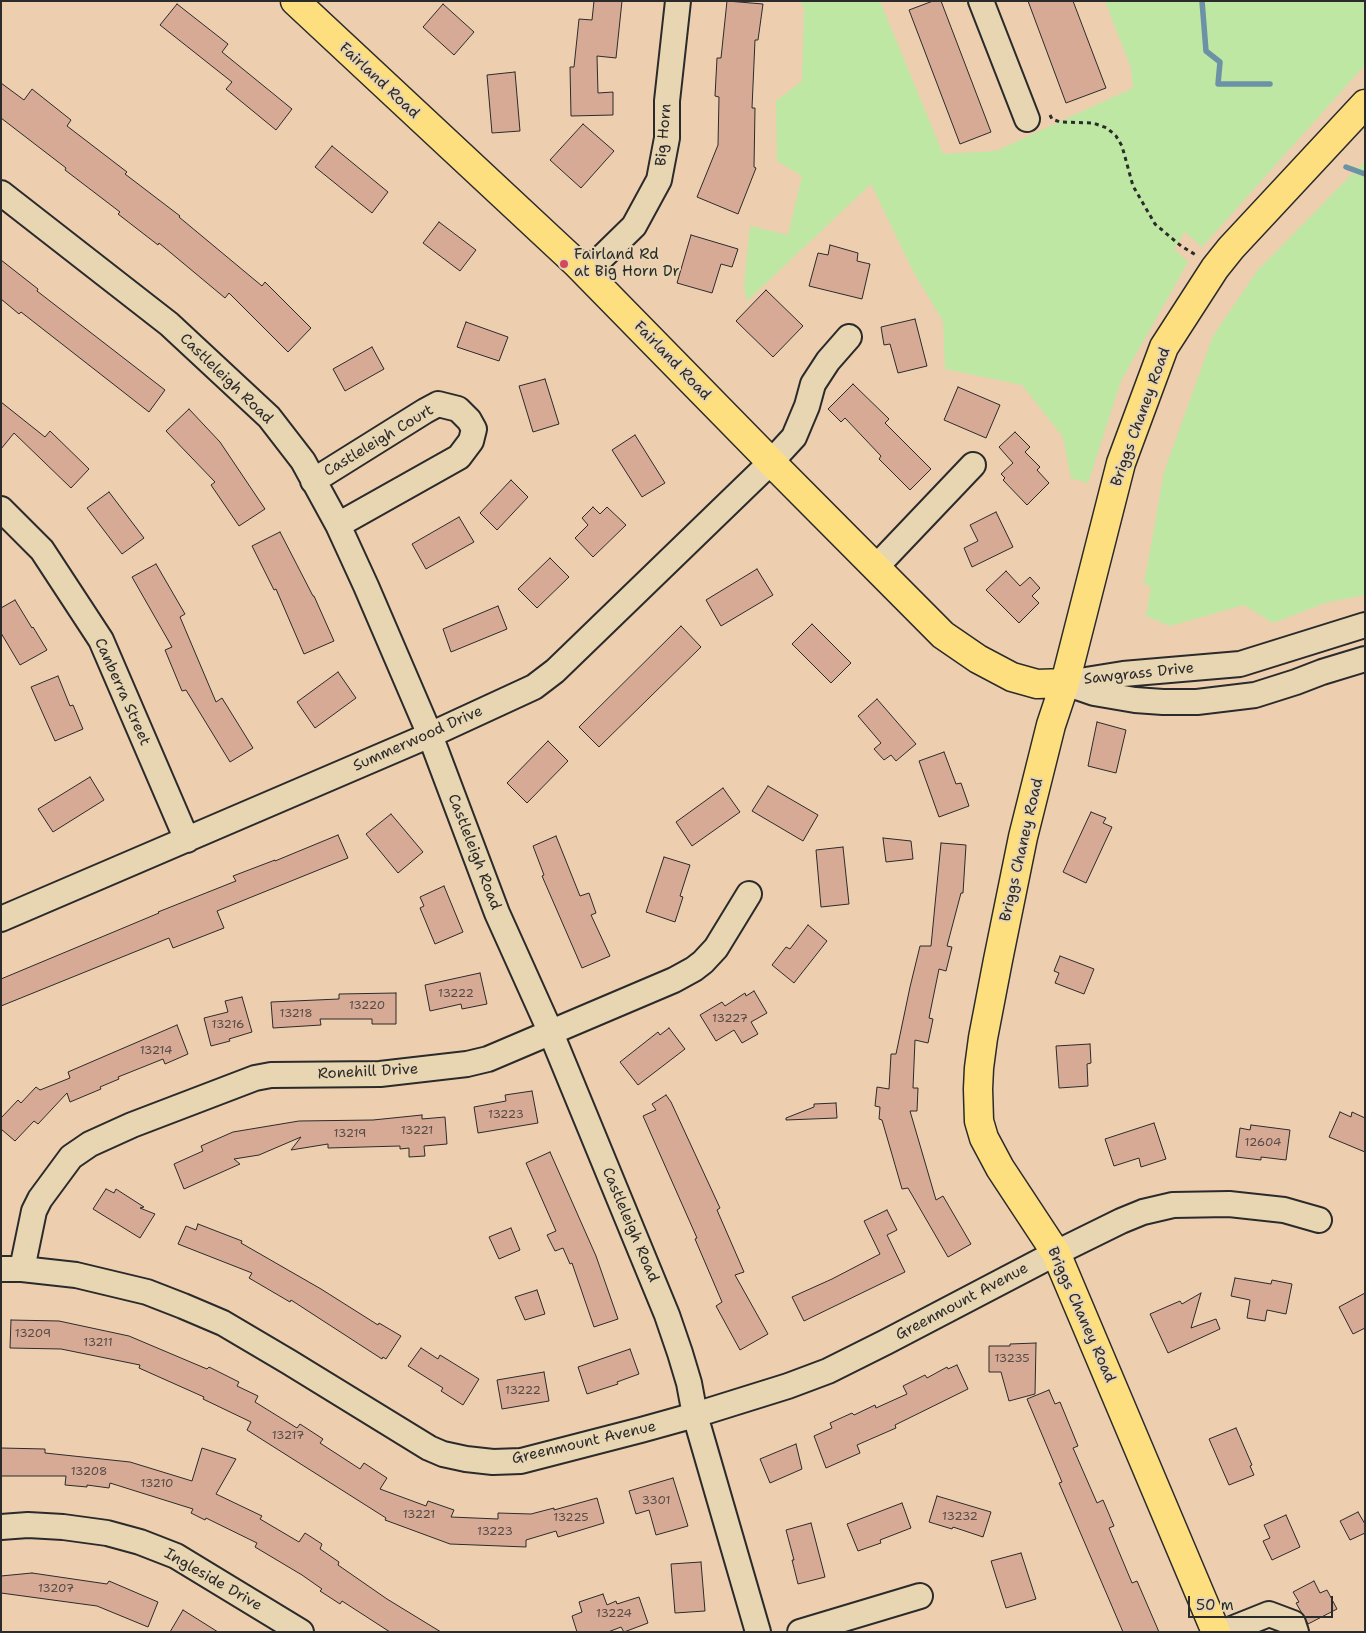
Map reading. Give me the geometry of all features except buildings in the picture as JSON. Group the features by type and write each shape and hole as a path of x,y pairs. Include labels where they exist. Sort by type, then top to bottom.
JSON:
{"main road":[{"name":"Fairland Road","path":"295,1 586,273 943,635 978,659 1012,677 1038,684 1066,683"},
{"name":"Briggs Chaney Road","path":"1216,1632 1056,1253 1000,1168 984,1138 979,1121 978,1089 983,1038 1023,837 1051,725 1066,683 1122,463 1164,347 1215,268 1231,248 1365,104"}],"street":[{"name":"Big Horn","path":"586,273 634,226 659,180 666,138 667,101 678,1"},
{"path":"981,1 1038,117"},
{"name":"Castleleigh Road","path":"1,193 169,324 269,418 303,461 338,525 430,735 497,913 551,1033 667,1315 684,1368 695,1415 758,1632"},
{"name":"Summerwood Drive","path":"1,919 430,735 534,687 555,672 771,462 794,437 807,406 813,384 828,360 848,337"},
{"name":"Castleleigh Court","path":"313,481 438,404 458,409 469,420 474,429 471,441 459,457 338,525"},
{"path":"876,567 973,465"},
{"name":"Canberra Street","path":"1,509 42,550 101,640 187,840"},
{"name":"Sawgrass Drive","path":"1066,683 1100,676 1240,664 1365,625"},
{"name":"Sawgrass Drive","path":"1066,683 1094,693 1135,700 1181,702 1223,700 1255,695 1365,659"},
{"path":"1180,669 1181,702"},
{"name":"Ronehill Drive","path":"12,1269 40,1199 71,1157 90,1144 132,1125 255,1078 271,1075 380,1074 467,1064 488,1059 674,980 694,969 716,948 749,894"},
{"name":"Greenmount Avenue","path":"12,1269 76,1275 147,1292 223,1324 429,1448 443,1454 466,1459 493,1462 521,1461 695,1415 788,1386 828,1371 1121,1220 1143,1212 1174,1205 1230,1204 1284,1210 1319,1220"},
{"name":"Ingleside Drive","path":"1,1527 28,1525 63,1527 107,1533 140,1542 176,1556 301,1632"},
{"path":"800,1632 920,1596"},
{"path":"1224,1632 1269,1614 1292,1623 1296,1632"}],"path":[{"path":"1038,117 1060,122 1093,123 1107,128 1116,136 1122,146 1133,186 1155,224 1181,246 1215,268"}],"green space":[{"path":"800,1 880,1 943,154 996,151 1133,88 1131,68 1105,1 1365,1 1365,65 1202,247 1185,232 1174,249 1188,262 1121,381 1088,483 1071,478 1063,437 1022,385 945,369 943,321 914,273 871,184 747,301 744,288 750,226 788,235 802,176 777,161 776,101 802,81 804,9"},
{"path":"1365,161 1365,595 1325,603 1273,623 1244,605 1170,626 1146,616 1151,586 1144,585 1164,472 1213,336 1257,271"}],"waterway":[{"path":"1202,1 1206,51 1220,62 1218,84 1270,84"},
{"path":"1346,167 1365,174"}],"place":[{"name":"Fairland Rd at Big Horn Dr","path":"564,264"}]}
